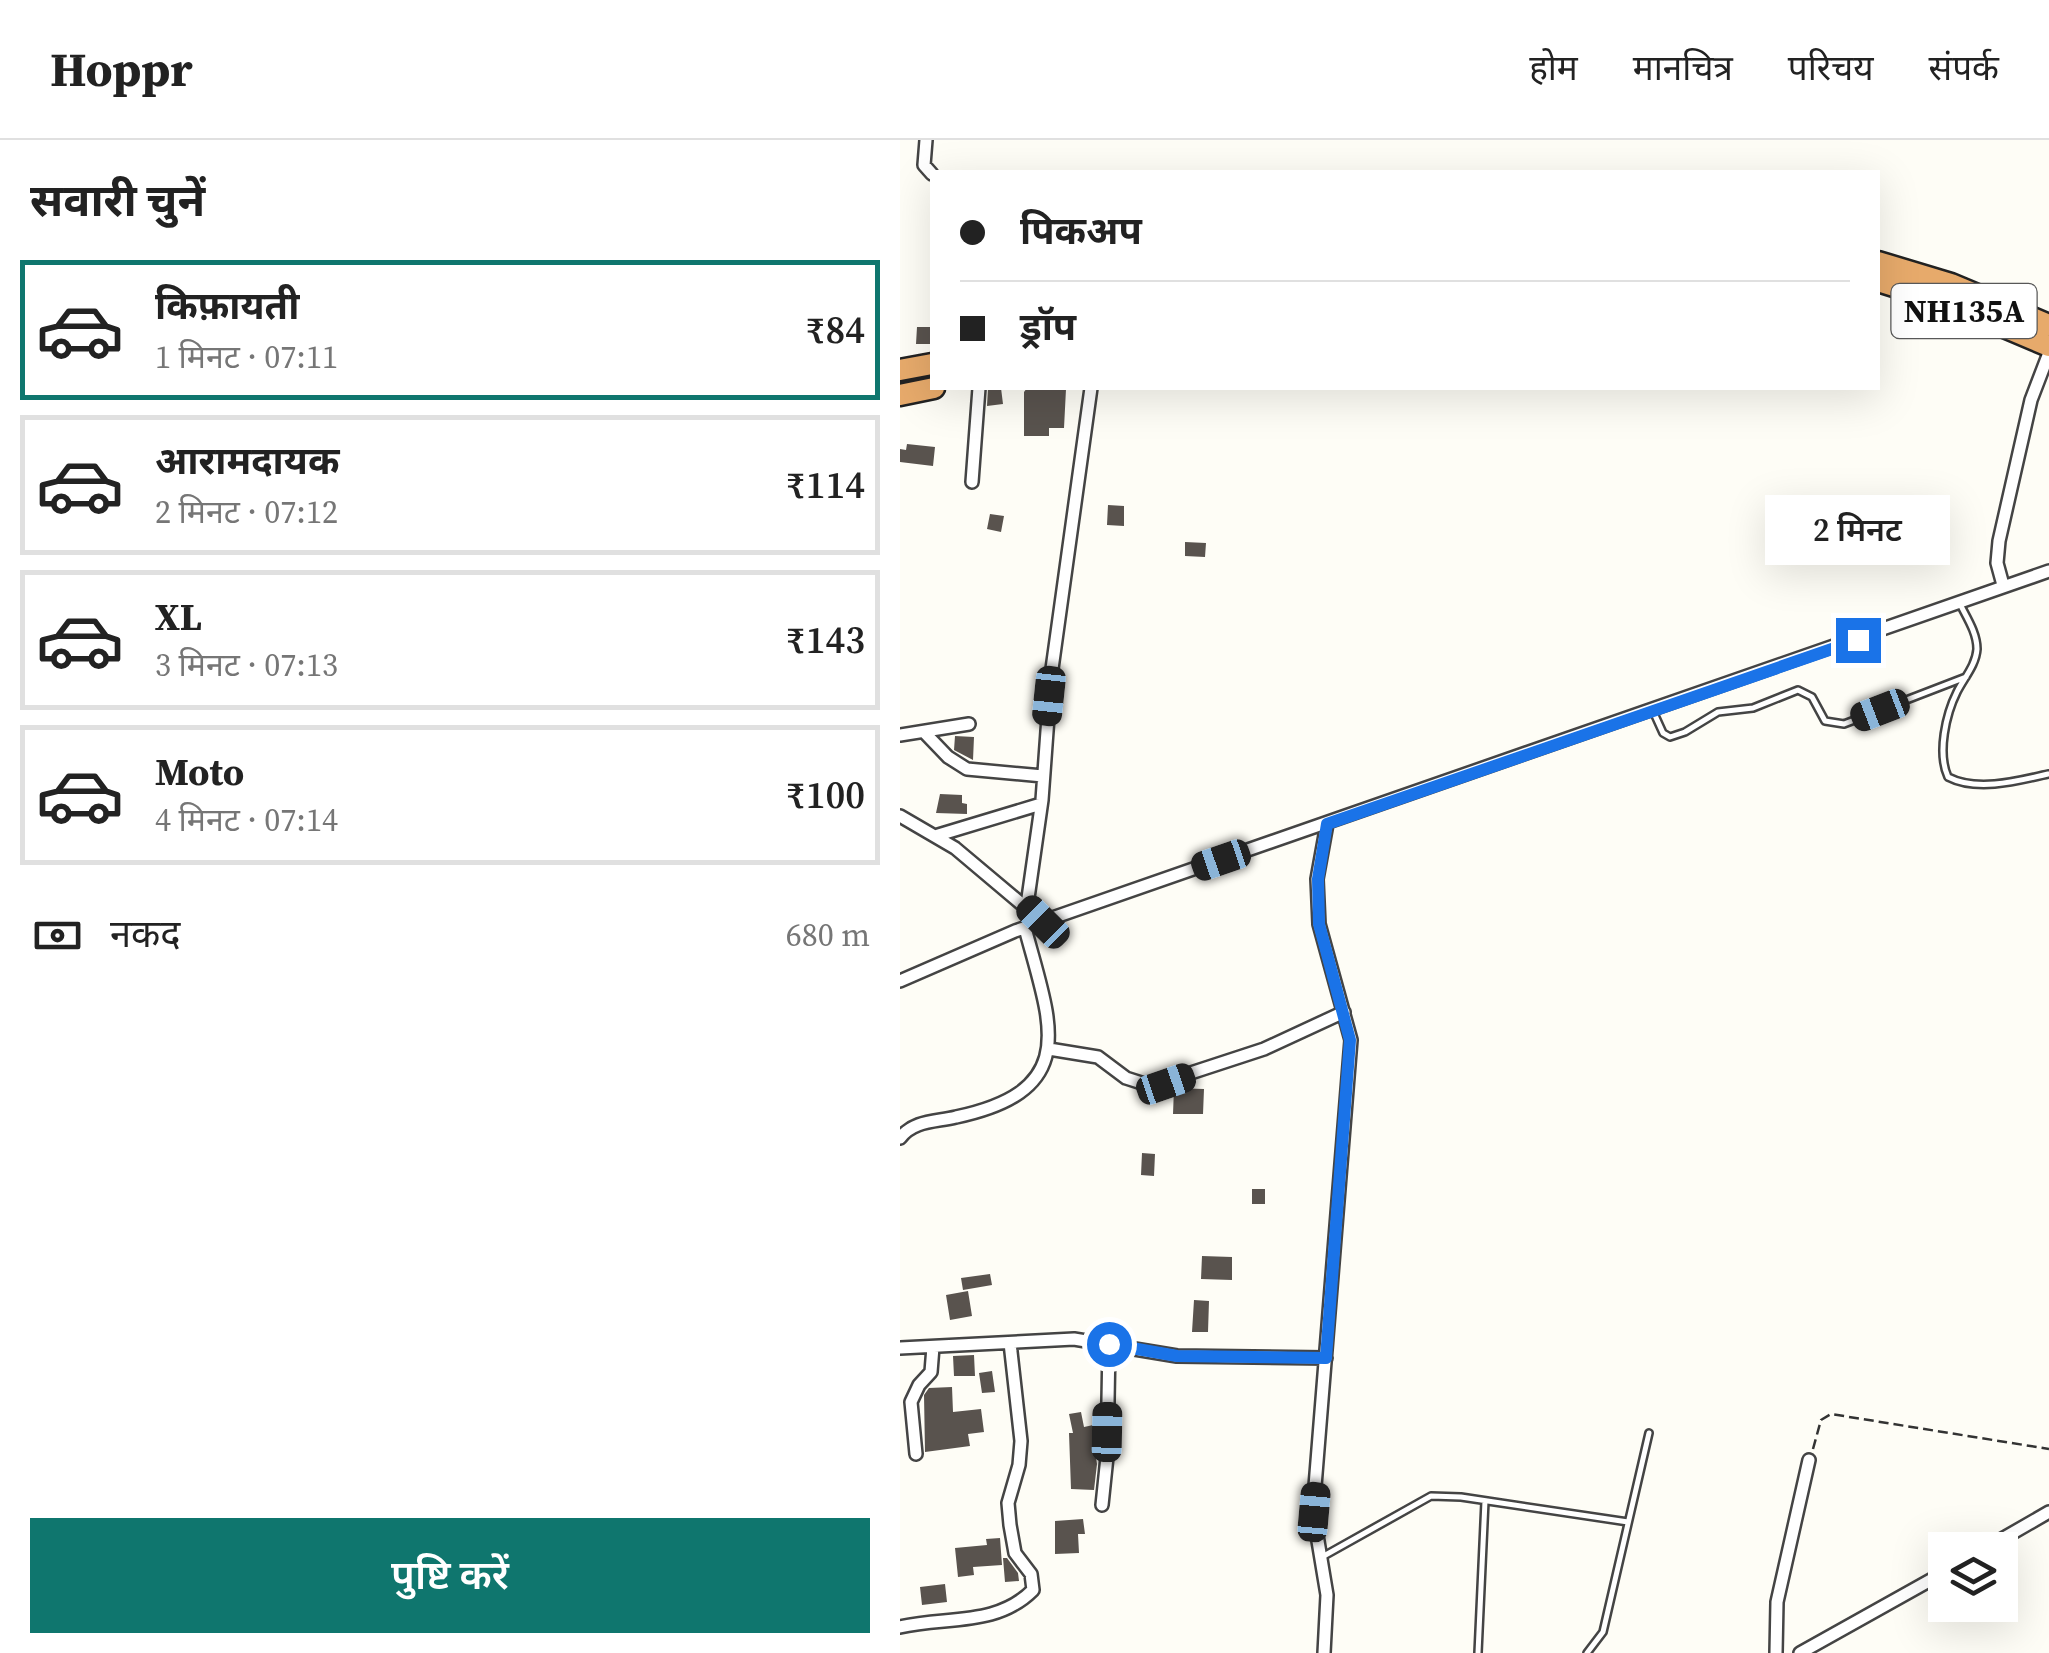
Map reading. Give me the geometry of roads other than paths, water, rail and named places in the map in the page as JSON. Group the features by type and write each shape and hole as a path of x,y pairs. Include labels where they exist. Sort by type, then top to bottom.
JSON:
{"highway":[{"name":"NH135A","path":"1880,263 1951,284 2049,325"},
{"name":"NH135A","path":"1880,282 1945,302 2049,350"},
{"path":"900,370 930,364"},
{"path":"900,395 930,389"}],"street":[{"path":"926,140 924,166 930,172"},
{"path":"2003,586 1997,562 1998,541 2025,422 2049,350"},
{"path":"972,482 979,390"},
{"path":"1027,905 1041,804 1051,676 1091,390"},
{"path":"900,981 1024,928 2049,571"},
{"path":"900,736 969,724"},
{"path":"924,732 967,769 1042,776"},
{"path":"935,836 1041,804"},
{"path":"900,816 935,836 1027,905 1043,922"},
{"path":"1324,1653 1327,1594 1314,1512 1350,1068 1344,1012 1319,924 1318,879 1327,824"},
{"path":"900,1138 913,1126 957,1117 1012,1098 1036,1079 1049,1048 1046,1010 1024,928"},
{"path":"1049,1048 1098,1057 1126,1078 1151,1086 1264,1050 1344,1012"},
{"path":"900,1348 1074,1339 1177,1356 1326,1358"},
{"path":"900,1627 983,1618 1034,1590 1034,1579 1015,1553 1010,1525 1008,1503 1019,1465 1021,1440 1010,1343"},
{"path":"1102,1505 1109,1344"},
{"path":"916,1454 911,1402 931,1372 933,1346"},
{"path":"1776,1653 1778,1602 1810,1460"},
{"path":"2014,1532 2049,1512"},
{"path":"1800,1653 1928,1581"}],"lane":[{"path":"1960,604 1977,646 1947,721 1944,763 1948,777 1963,782 2000,783 2048,774"},
{"path":"1653,711 1663,733 1670,737 1718,712 1748,710 1798,690 1812,698 1825,721 1844,724 1966,676"},
{"path":"1588,1653 1602,1632 1648,1432"},
{"path":"1322,1558 1431,1496 1485,1500 1628,1522"},
{"path":"1478,1653 1485,1500"}]}
